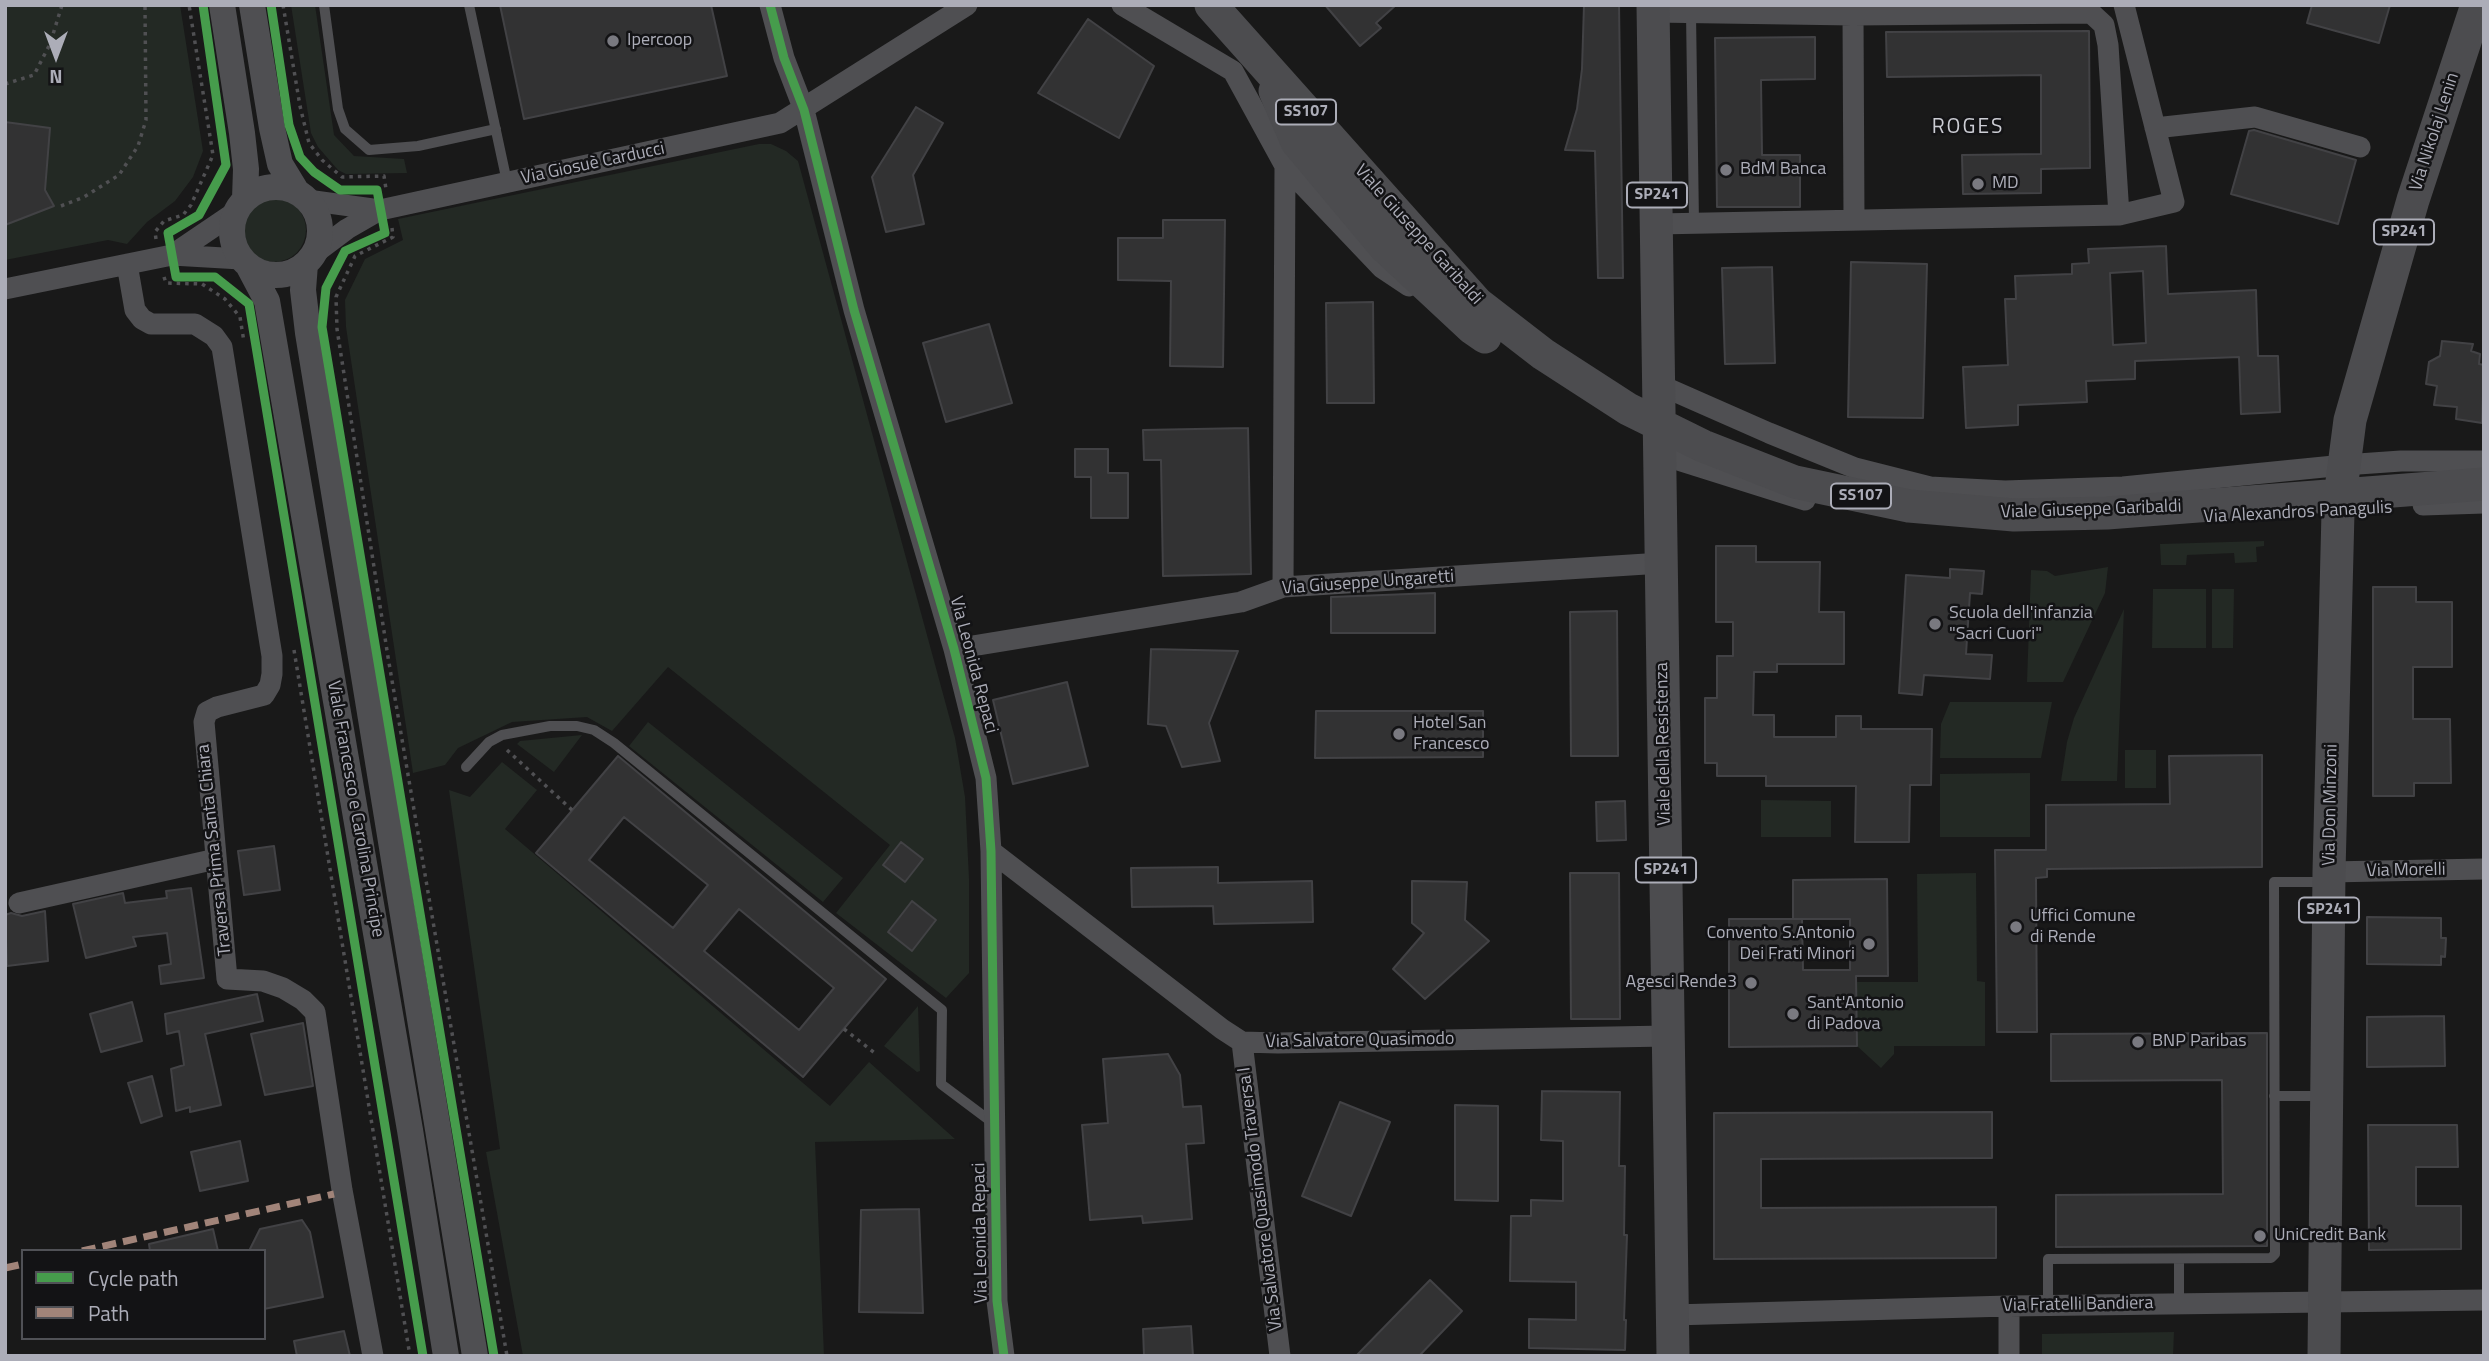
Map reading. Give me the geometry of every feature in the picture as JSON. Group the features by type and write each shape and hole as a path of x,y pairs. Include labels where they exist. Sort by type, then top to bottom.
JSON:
{"main road":[{"name":"Viale Giuseppe Garibaldi","path":"1211,5 1477,303 1543,354 1628,409 1703,446 1795,482 1909,506 2014,515 2107,513 2484,484"},
{"name":"Via Nikolaj Lenin","path":"2344,465 2350,420 2409,212 2475,11 2480,5"},
{"name":"SP241","path":"1653,9 1660,385"},
{"path":"1263,63 1297,142 1384,246 1472,328 1659,454"},
{"name":"Viale della Resistenza","path":"1660,385 1672,1356"},
{"name":"Via Don Minzoni","path":"2324,1356 2329,877 2338,512 2344,465"}],"street":[{"name":"Viale Francesco e Carolina Principe","path":"222,5 246,169 241,205 232,225 232,239 267,301 270,313 410,1130 446,1356"},
{"name":"Viale Francesco e Carolina Principe","path":"252,5 280,164 315,211 319,223 320,238 310,259 303,290 307,333 475,1356"},
{"name":"Via Leonida Repaci","path":"769,5 784,58 804,110 854,310 954,649 986,778 991,851 997,1301 1004,1356"},
{"path":"804,110 967,5"},
{"path":"1122,5 1233,71 1286,166 1382,268 1472,328"},
{"path":"1657,224 2119,215 2174,202 2124,5"},
{"path":"1653,9 1690,13 1853,15 2091,13 2104,25 2108,45 2119,215"},
{"path":"1853,15 1854,220"},
{"name":"Via Giosuè Carducci","path":"302,196 382,203 507,182 780,123 804,110"},
{"path":"2155,128 2255,117 2360,147"},
{"path":"1283,587 1286,166"},
{"path":"172,254 257,191 284,188 302,196"},
{"name":"Via Giosuè Carducci","path":"310,259 382,203"},
{"path":"5,289 172,254 245,263 262,274 277,276 292,272 310,259"},
{"name":"Traversa Prima Santa Chiara","path":"127,264 135,310 142,319 151,324 195,324 214,336 222,347 272,656 270,685 264,695 217,707 207,712 204,722 227,979 263,981 284,988 303,1000 315,1012 342,1190 373,1356"},
{"path":"1660,385 1855,468 1930,487 2005,491 2123,487 2344,465 2401,461 2484,461"},
{"name":"Via Alexandros Panagulis","path":"1659,454 1790,497 1885,516 2006,527 2484,503"},
{"name":"Via Giuseppe Ungaretti","path":"954,649 1241,602 1283,587 1662,563"},
{"name":"Via Salvatore Quasimodo","path":"991,851 1242,1042 1667,1035"},
{"path":"19,903 216,859"},
{"name":"Via Morelli","path":"2329,877 2484,869"},
{"name":"Via Salvatore Quasimodo Traversa I","path":"1242,1042 1280,1356"},
{"name":"Via Fratelli Bandiera","path":"1672,1315 2009,1306 2484,1300"},
{"path":"2009,1306 2009,1356"}],"lane":[{"path":"324,5 338,109 345,129 369,150 418,146 496,129"},
{"path":"469,5 507,182"},
{"path":"1690,13 1694,223"},
{"path":"466,767 494,739 520,730 577,726 594,730 614,743 942,1010 941,1084 995,1125"},
{"path":"2048,1306 2048,1259 2271,1258 2276,1254 2274,882 2329,877"},
{"path":"2274,1096 2326,1096"},
{"path":"2179,1259 2179,1303"}],"path":[{"path":"5,84 34,75 50,44 62,5"},
{"path":"61,206 84,197 119,175 138,146 146,120 145,5"},
{"path":"283,5 309,143 322,160 342,177 384,176 382,203 385,233 345,251"},
{"path":"382,203 393,237 355,256 336,297 337,329 391,671 507,1356"},
{"path":"199,215 168,233 176,277 215,277"},
{"path":"494,739 572,810"},
{"path":"844,1028 876,1054"}],"shaded area":[{"path":"5,5 180,5 203,151 193,177 175,201 147,222 127,244 108,240 5,260 5,225 54,205 5,122"},
{"path":"291,5 315,5 334,135 354,156 404,159 407,173 346,174 338,170 318,147 311,133"},
{"path":"759,144 771,144 798,161 955,738 965,797 969,879 969,973 946,998 836,913 890,845 668,667 612,731 587,717 512,722 458,748 445,765 413,773 346,327 345,300 365,259 403,240 398,219"},
{"path":"268,198 280,198 297,207 304,218 304,242 297,253 280,262 268,262 256,257 247,248 242,236 242,224 247,212 256,203"},
{"path":"2264,541 2264,546 2256,547 2257,562 2235,563 2234,553 2187,555 2186,565 2161,565 2160,544"},
{"path":"2108,567 2105,593 2063,682 2027,682 2031,570 2047,571 2055,576"},
{"path":"2153,589 2206,589 2206,648 2152,648"},
{"path":"2212,589 2234,589 2233,648 2212,648"},
{"path":"2124,609 2117,781 2061,781 2074,718"},
{"path":"1950,702 2052,702 2041,758 1940,758 1941,724"},
{"path":"648,722 843,878 823,902 629,746"},
{"path":"582,735 554,772 517,744 520,741"},
{"path":"2125,750 2156,750 2156,788 2125,788"},
{"path":"502,762 537,790 505,829 830,1106 869,1062 955,1139 815,1142 824,1356 523,1356 486,1152 500,1149 449,790 470,797"},
{"path":"2030,773 2030,837 1940,837 1940,774"},
{"path":"1761,800 1831,801 1831,837 1761,837"},
{"path":"1976,873 1977,981 1985,982 1985,1046 1894,1046 1894,1054 1881,1068 1857,1046 1856,982 1918,982 1917,874"},
{"path":"918,1006 920,1071 917,1072 884,1046"},
{"path":"2174,1332 2173,1356 2042,1356 2042,1334"}],"building":[{"name":"Ipercoop","path":"500,5 711,5 727,76 524,119"},
{"path":"1325,5 1396,5 1376,23 1381,28 1360,46"},
{"path":"1584,5 1619,5 1623,278 1598,278 1595,151 1565,150 1577,109 1582,69"},
{"path":"2312,5 2390,5 2379,43 2307,23"},
{"path":"1088,19 1154,66 1119,138 1038,93"},
{"path":"2089,31 2090,168 2041,169 2041,193 1963,194 1962,155 2041,154 2041,75 1887,77 1886,32"},
{"path":"1815,37 1815,79 1761,80 1762,155 1800,155 1800,207 1717,207 1715,38"},
{"path":"916,107 943,123 913,175 924,224 886,232 872,177"},
{"path":"5,122 50,128 45,190 54,206 5,225"},
{"path":"2254,130 2356,160 2338,224 2231,194 2249,131"},
{"path":"1163,220 1225,220 1223,367 1170,366 1171,281 1118,280 1118,238 1163,238"},
{"path":"2166,246 2168,294 2256,290 2258,356 2278,356 2280,412 2241,414 2239,357 2135,361 2135,379 2086,381 2087,402 2018,405 2018,425 1966,428 1963,367 2008,365 2005,299 2016,299 2015,276 2072,274 2072,264 2089,263 2088,249","holes":["2143,271 2146,343 2113,345 2110,273"]},
{"path":"1851,262 1927,264 1923,418 1848,417"},
{"path":"1772,267 1775,363 1725,364 1722,268"},
{"path":"1373,302 1374,403 1327,403 1326,303"},
{"path":"989,324 1012,403 946,422 923,343"},
{"path":"2442,341 2473,344 2471,351 2480,354 2479,364 2484,365 2482,423 2456,419 2457,407 2434,405 2437,386 2426,384 2429,362 2440,356"},
{"path":"1248,428 1251,574 1163,576 1161,460 1144,460 1143,430"},
{"path":"1075,449 1108,449 1108,473 1128,473 1128,518 1091,518 1091,477 1075,477"},
{"path":"1716,546 1756,546 1756,562 1820,562 1819,612 1844,612 1844,664 1777,664 1777,672 1754,672 1753,715 1774,715 1774,737 1836,737 1836,716 1861,716 1861,729 1932,729 1931,785 1910,785 1909,842 1855,842 1856,786 1766,786 1766,776 1717,776 1717,763 1705,763 1705,698 1717,698 1717,656 1733,656 1733,622 1716,622"},
{"name":"Scuola dell'infanzia \"Sacri Cuori\"","path":"1950,569 1984,571 1982,594 1970,593 1966,654 1992,655 1990,679 1924,675 1922,695 1899,693 1906,575 1950,578"},
{"path":"2373,587 2416,587 2416,602 2452,602 2452,667 2413,667 2413,719 2450,719 2451,783 2414,783 2414,796 2373,796"},
{"path":"1435,593 1435,633 1331,633 1331,597"},
{"path":"1617,611 1618,756 1571,756 1570,612"},
{"path":"1151,649 1238,651 1209,723 1220,761 1182,767 1166,726 1148,724"},
{"path":"1067,682 1088,766 1013,784 993,700"},
{"name":"Hotel San Francesco","path":"1316,711 1483,711 1483,757 1315,758"},
{"path":"2262,755 2262,867 2047,869 2047,877 2036,878 2037,1032 1997,1032 1995,850 2046,850 2046,805 2170,804 2169,756"},
{"path":"618,756 886,979 803,1077 536,853","holes":["624,817 708,885 673,928 589,860","739,909 834,988 799,1030 704,951"]},
{"path":"1625,801 1626,840 1597,841 1596,802"},
{"path":"901,842 923,859 905,882 883,865"},
{"path":"274,846 280,890 244,895 238,851"},
{"path":"1218,867 1218,883 1312,881 1313,922 1214,924 1213,906 1132,907 1131,868"},
{"path":"1570,873 1619,873 1620,1019 1571,1019"},
{"name":"Sant'Antonio di Padova","path":"1887,879 1888,976 1856,976 1857,1046 1729,1047 1729,919 1793,919 1793,880","holes":["1802,919 1850,919 1850,970 1803,970"]},
{"path":"1412,881 1467,882 1465,920 1489,941 1425,999 1393,969 1424,933 1412,923"},
{"path":"191,888 204,978 161,984 159,966 171,964 167,933 133,937 136,946 86,958 73,904 123,893 125,903 167,898 166,891"},
{"path":"912,901 936,920 912,951 888,932"},
{"path":"45,911 48,961 7,966 5,915 11,913 22,916"},
{"path":"2367,917 2441,918 2441,938 2446,938 2445,957 2441,956 2441,965 2367,964"},
{"path":"257,994 263,1021 205,1034 221,1105 190,1112 190,1107 176,1111 171,1069 184,1065 179,1031 167,1034 165,1014"},
{"path":"132,1002 142,1041 101,1052 90,1014"},
{"path":"2444,1016 2445,1066 2367,1067 2367,1017"},
{"path":"303,1023 313,1086 265,1095 251,1034"},
{"path":"2267,1033 2267,1246 2056,1247 2056,1195 2223,1194 2222,1080 2051,1081 2051,1034"},
{"path":"1168,1054 1180,1075 1183,1107 1201,1106 1204,1143 1186,1144 1192,1219 1143,1223 1142,1216 1090,1220 1082,1125 1108,1123 1103,1059"},
{"path":"152,1076 162,1116 141,1123 128,1083"},
{"path":"1542,1091 1620,1092 1619,1166 1625,1166 1624,1235 1627,1235 1625,1350 1529,1348 1529,1319 1576,1320 1576,1282 1510,1281 1511,1216 1531,1216 1531,1200 1563,1201 1563,1141 1541,1140"},
{"path":"1340,1102 1390,1122 1351,1216 1302,1196"},
{"path":"1455,1105 1498,1106 1498,1201 1455,1200"},
{"path":"1992,1112 1992,1158 1761,1159 1761,1208 1996,1207 1996,1258 1714,1259 1714,1113"},
{"path":"2368,1125 2457,1125 2458,1167 2416,1167 2416,1206 2461,1206 2461,1249 2369,1250"},
{"path":"240,1141 248,1181 200,1191 191,1152"},
{"path":"919,1209 923,1313 859,1312 861,1210"},
{"path":"302,1220 310,1232 323,1297 266,1309 266,1249 250,1249 260,1229"},
{"path":"213,1229 218,1249 150,1249 149,1244"},
{"path":"1430,1280 1462,1311 1419,1356 1356,1356"},
{"path":"1191,1326 1193,1356 1144,1356 1143,1329"},
{"path":"344,1331 350,1356 297,1356 294,1341"}],"marked path":[{"path":"91,1249 334,1194"},
{"path":"5,1268 21,1264"}],"cycle path":[{"path":"203,5 226,165 199,215 168,233 176,277 215,277 249,304 423,1356"},
{"path":"271,5 289,125 300,157 314,172 340,190 377,190 385,233 345,251 326,288 322,327 494,1356"},
{"path":"770,5 784,58 804,110 854,310 954,649 986,778 991,851 997,1301 1004,1356"}],"place":[{"name":"Ipercoop","path":"613,41"},
{"name":"BdM Banca","path":"1726,170"},
{"name":"MD","path":"1978,184"},
{"name":"Scuola dell'infanzia \"Sacri Cuori\"","path":"1935,624"},
{"name":"Hotel San Francesco","path":"1399,734"},
{"name":"Uffici Comune di Rende","path":"2016,927"},
{"name":"Convento S.Antonio Dei Frati Minori","path":"1869,944"},
{"name":"Agesci Rende3","path":"1751,983"},
{"name":"Sant'Antonio di Padova","path":"1793,1014"},
{"name":"BNP Paribas","path":"2138,1042"},
{"name":"UniCredit Bank","path":"2260,1236"}],"district":[{"name":"ROGES","path":"1968,128"}]}
